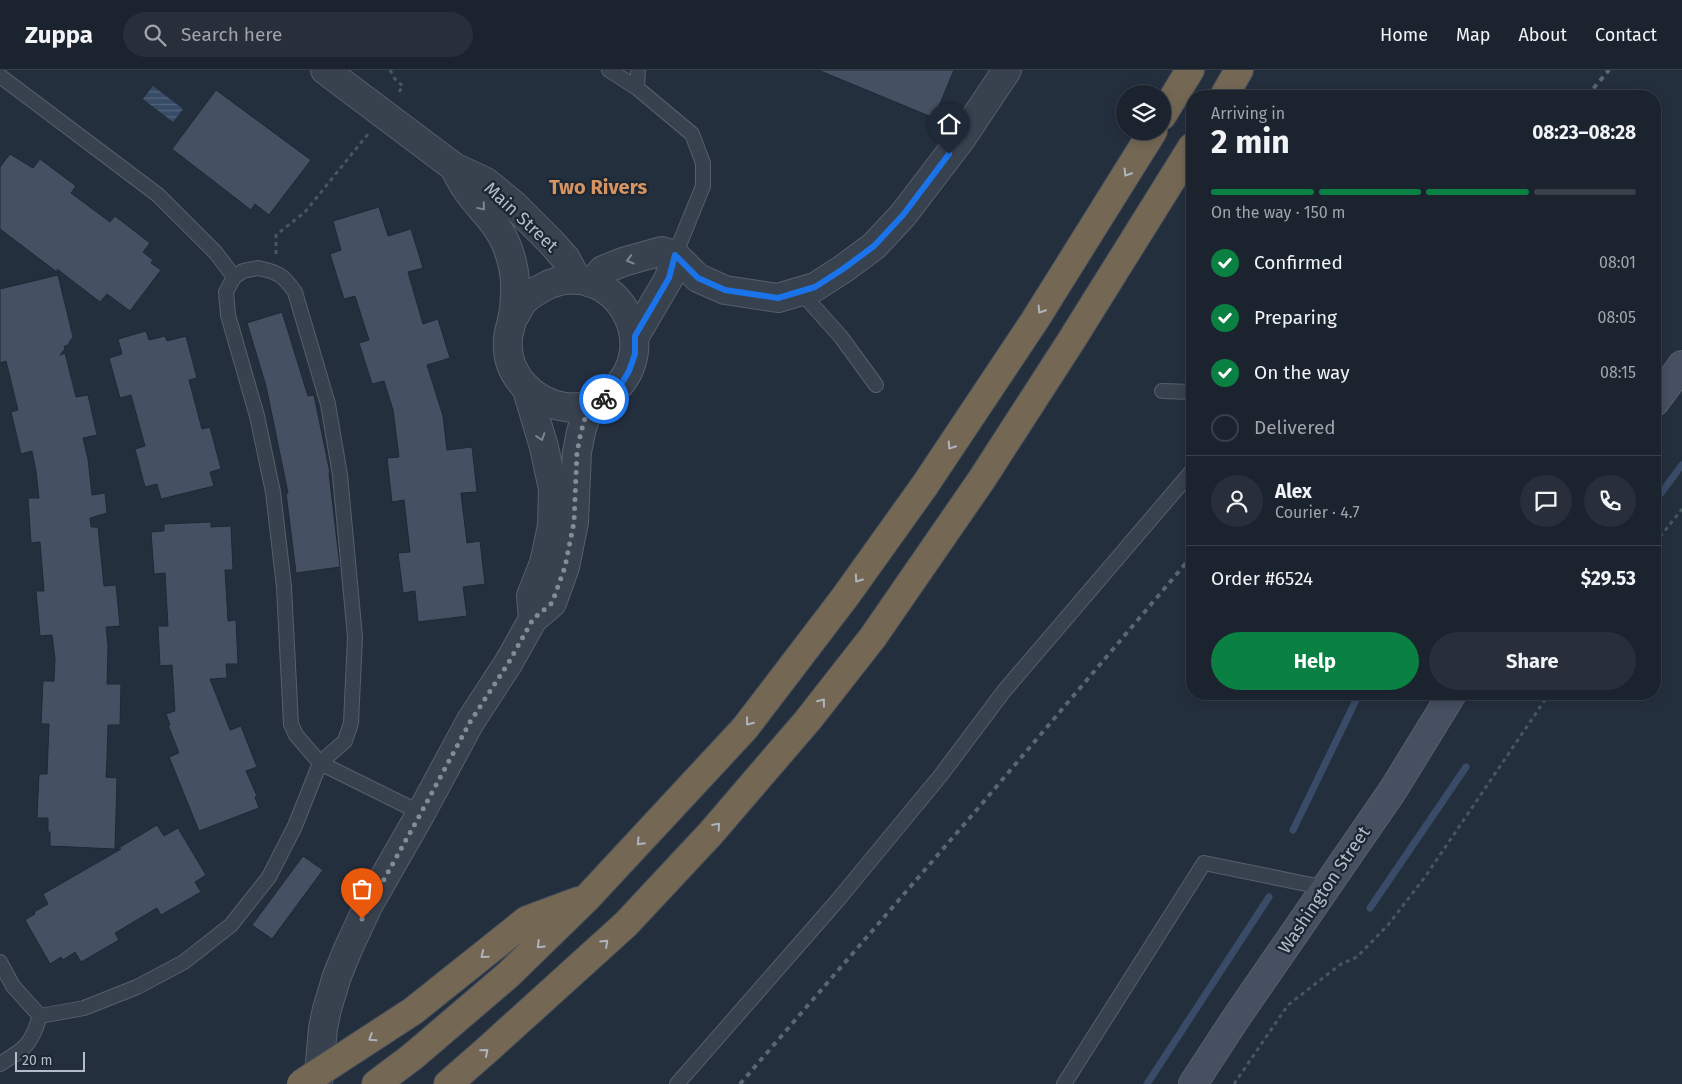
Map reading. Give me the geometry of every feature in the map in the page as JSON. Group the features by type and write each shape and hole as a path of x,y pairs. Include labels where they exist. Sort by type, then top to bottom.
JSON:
{"highway":[{"path":"1171,101 1190,70"},
{"path":"1228,90 1240,70"},
{"path":"376,1084 412,1057 508,975 587,898 745,728 845,597 925,485 1013,353 1147,140"},
{"path":"448,1084 626,924 711,833 808,720 873,637 982,478 1071,341 1186,157"},
{"path":"301,1084 413,1011 528,920 587,898"}],"main road":[{"path":"1661,394 1682,364"},
{"name":"Washington Street","path":"1193,1084 1234,1021 1393,790 1448,700"}],"street":[{"name":"Main Street","path":"325,70 454,167 486,182 514,205 566,259 584,282"},
{"path":"584,282 603,270 623,262 662,251 675,255 698,278 725,290 778,298 815,287 874,246 903,215 961,139 1007,70"},
{"name":"Main Street","path":"454,167 468,191 496,226 508,248 513,269 515,293 508,338 509,357 516,375 528,390 546,402 568,407 589,405 606,398 620,386 629,371 635,354 635,336 630,318 621,303 607,291 584,282 557,282 538,289 523,302 512,320"},
{"path":"635,336 669,278 675,255"},
{"name":"Main Street","path":"528,390 544,447 553,489 552,526 544,563 531,596 533,619"},
{"path":"318,1084 323,1028 336,976 369,904 470,722 509,662 533,619 552,603 565,567 574,522 577,452 589,405"}],"lane":[{"path":"609,70 637,88 692,134 703,163 703,186 675,255"},
{"path":"637,88 638,70"},
{"path":"0,76 158,195 216,253 234,277"},
{"path":"40,1016 84,1008 137,987 184,962 230,925 269,877 295,826 320,763 345,741 351,723 355,637 340,475 328,404 296,292 287,280 277,272 258,268 243,271 234,277 226,292 228,314 257,416 273,492 284,587 290,724 296,735 320,763 421,813"},
{"path":"800,291 842,338 876,385"},
{"path":"1162,392 1186,392"},
{"path":"677,1084 836,901 941,775 1004,691 1186,478"},
{"path":"1064,1084 1204,863 1326,888"},
{"path":"0,962 13,986 40,1016"},
{"path":"0,1064 21,1051 34,1036 40,1016"}],"path":[{"path":"390,70 395,79 403,86 399,92"},
{"path":"277,272 276,235 305,212 372,129"},
{"path":"1661,535 1682,509"},
{"path":"1234,1084 1288,1005 1341,964 1357,957 1388,926 1425,877 1545,700"}],"water":[{"path":"153,86 183,109 173,122 143,99"}],"building":[{"path":"818,70 954,70 934,118"},
{"path":"216,90 311,160 269,215 255,204 251,210 172,149"},
{"path":"10,154 33,168 40,159 76,186 71,193 110,222 115,216 150,243 143,252 153,260 151,263 161,270 130,311 107,294 100,302 0,229 0,167"},
{"path":"379,207 388,236 411,229 423,268 408,272 423,324 438,319 450,358 427,365 443,416 447,450 472,447 477,492 461,493 467,543 480,541 485,584 463,587 467,616 418,622 415,591 403,593 398,553 410,552 404,500 392,502 387,458 399,457 393,410 384,381 372,384 359,343 369,340 355,296 344,299 330,254 341,250 333,221"},
{"path":"58,275 73,337 67,346 64,346 65,349 60,355 65,353 76,397 88,395 97,435 83,438 88,459 92,495 105,493 107,513 90,518 91,527 98,527 104,586 116,585 120,626 106,627 108,646 107,684 121,684 120,725 108,725 106,777 117,778 115,849 50,846 48,818 37,818 39,774 47,774 49,724 41,724 43,681 54,681 55,659 52,635 40,636 36,591 44,591 40,542 31,543 28,498 39,498 36,471 32,451 21,454 11,412 18,410 6,361 0,363 0,289"},
{"path":"282,312 308,396 314,395 330,473 340,567 296,573 286,493 288,493 266,386 247,323"},
{"path":"146,331 149,340 165,336 167,341 186,336 197,378 189,380 202,429 210,427 221,469 210,472 214,486 161,499 157,484 145,487 135,449 145,446 131,395 120,398 109,358 122,354 118,339"},
{"path":"211,522 211,527 231,526 233,570 225,570 228,621 236,620 238,664 226,664 227,678 210,679 230,730 241,726 257,767 246,771 257,796 255,797 259,808 199,831 169,757 179,753 168,725 170,725 166,714 175,711 172,665 160,666 158,626 168,626 165,573 154,574 151,532 164,531 164,524"},
{"path":"157,825 164,836 178,828 206,875 195,882 201,892 161,915 157,908 115,933 119,940 81,962 75,952 63,960 61,957 50,964 25,920 48,904 43,894 121,849 117,849"},
{"path":"303,856 323,870 272,939 252,925"}],"waterway":[{"path":"1661,493 1682,465"},
{"path":"1293,830 1356,700"},
{"path":"1370,908 1466,767"},
{"path":"1147,1084 1269,897"}],"railway":[{"path":"1592,90 1609,70"},
{"path":"740,1084 980,806 1186,563"}],"way so far":[{"path":"362,919 470,722 509,662 533,619 552,603 565,567 574,522 577,452 581,432 589,405 604,399"}],"district":[{"name":"Two Rivers","path":"598,187"}],"route":[{"path":"604,399 620,386 629,371 635,354 635,336 669,278 675,255 698,278 725,290 778,298 815,287 874,246 903,215 949,154"}]}
